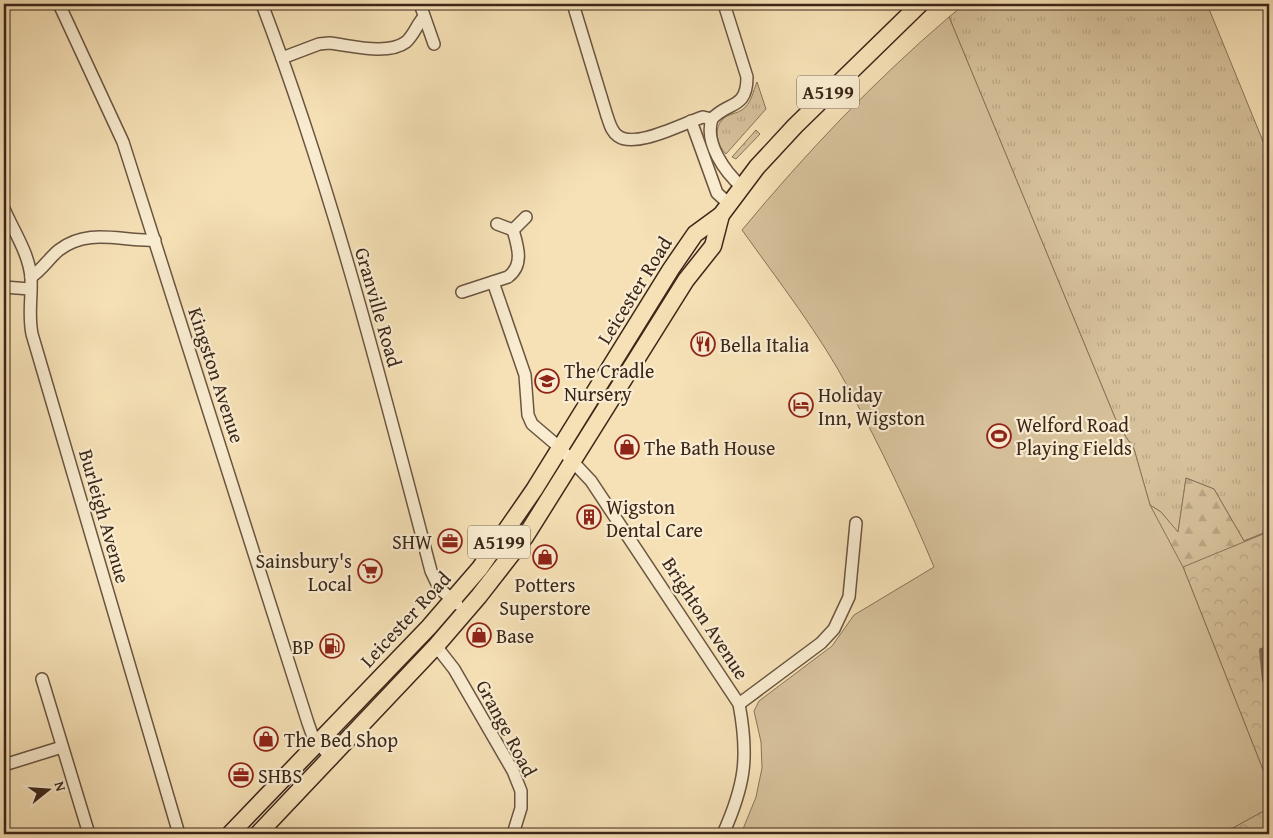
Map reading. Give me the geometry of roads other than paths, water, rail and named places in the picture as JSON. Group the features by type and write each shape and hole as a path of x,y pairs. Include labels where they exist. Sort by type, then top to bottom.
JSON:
{"main road":[{"name":"A5199","path":"742,187 826,94 920,4"},
{"name":"Leicester Road","path":"230,834 453,600 506,532 671,269 695,234 725,209 742,187"},
{"name":"Leicester Road","path":"258,834 332,759 436,646 525,537 686,280 713,246 725,209"}],"street":[{"name":"Kingston Avenue","path":"59,4 123,142 308,723 317,743 332,759"},
{"name":"Granville Road","path":"262,4 282,58 346,259 431,571 440,588 465,612"},
{"path":"420,4 434,44"},
{"path":"573,4 607,116 617,136 624,139 643,139 695,120 708,117 712,119"},
{"path":"724,4 747,77 747,87 739,103 722,111 712,119 710,134 721,163 730,176 742,187"},
{"path":"282,58 319,44 329,43 392,48 410,38 424,17"},
{"path":"695,120 717,193 725,209"},
{"name":"Burleigh Avenue","path":"4,209 27,262 31,283 28,318 32,334 179,834"},
{"path":"513,230 526,217"},
{"path":"497,224 513,230"},
{"path":"462,292 508,277 517,267 518,250 513,230"},
{"path":"4,287 31,283 61,249 80,239 101,236 138,241 155,240"},
{"name":"Brighton Avenue","path":"493,282 525,376 528,415 532,424 559,447 591,481 739,704 745,734 744,771 732,814 723,834"},
{"path":"739,704 821,643 834,629 848,597 856,523"},
{"name":"Grange Road","path":"436,646 454,669 513,772 521,791 521,808 513,834"},
{"path":"42,679 89,834"},
{"path":"4,765 62,748"}],"waterway":[{"path":"1269,578 1267,579 1269,599"},
{"path":"1269,627 1269,648 1261,650 1264,680 1269,692"}],"place":[{"name":"Bella Italia","path":"703,344"},
{"name":"The Cradle Nursery","path":"547,381"},
{"name":"Holiday Inn, Wigston","path":"801,405"},
{"name":"Welford Road Playing Fields","path":"999,436"},
{"name":"The Bath House","path":"627,447"},
{"name":"Wigston Dental Care","path":"589,517"},
{"name":"SHW","path":"450,541"},
{"name":"Potters Superstore","path":"545,557"},
{"name":"Sainsbury's Local","path":"370,571"},
{"name":"Base","path":"479,635"},
{"name":"BP","path":"332,646"},
{"name":"The Bed Shop","path":"266,739"},
{"name":"SHBS","path":"241,775"}]}
